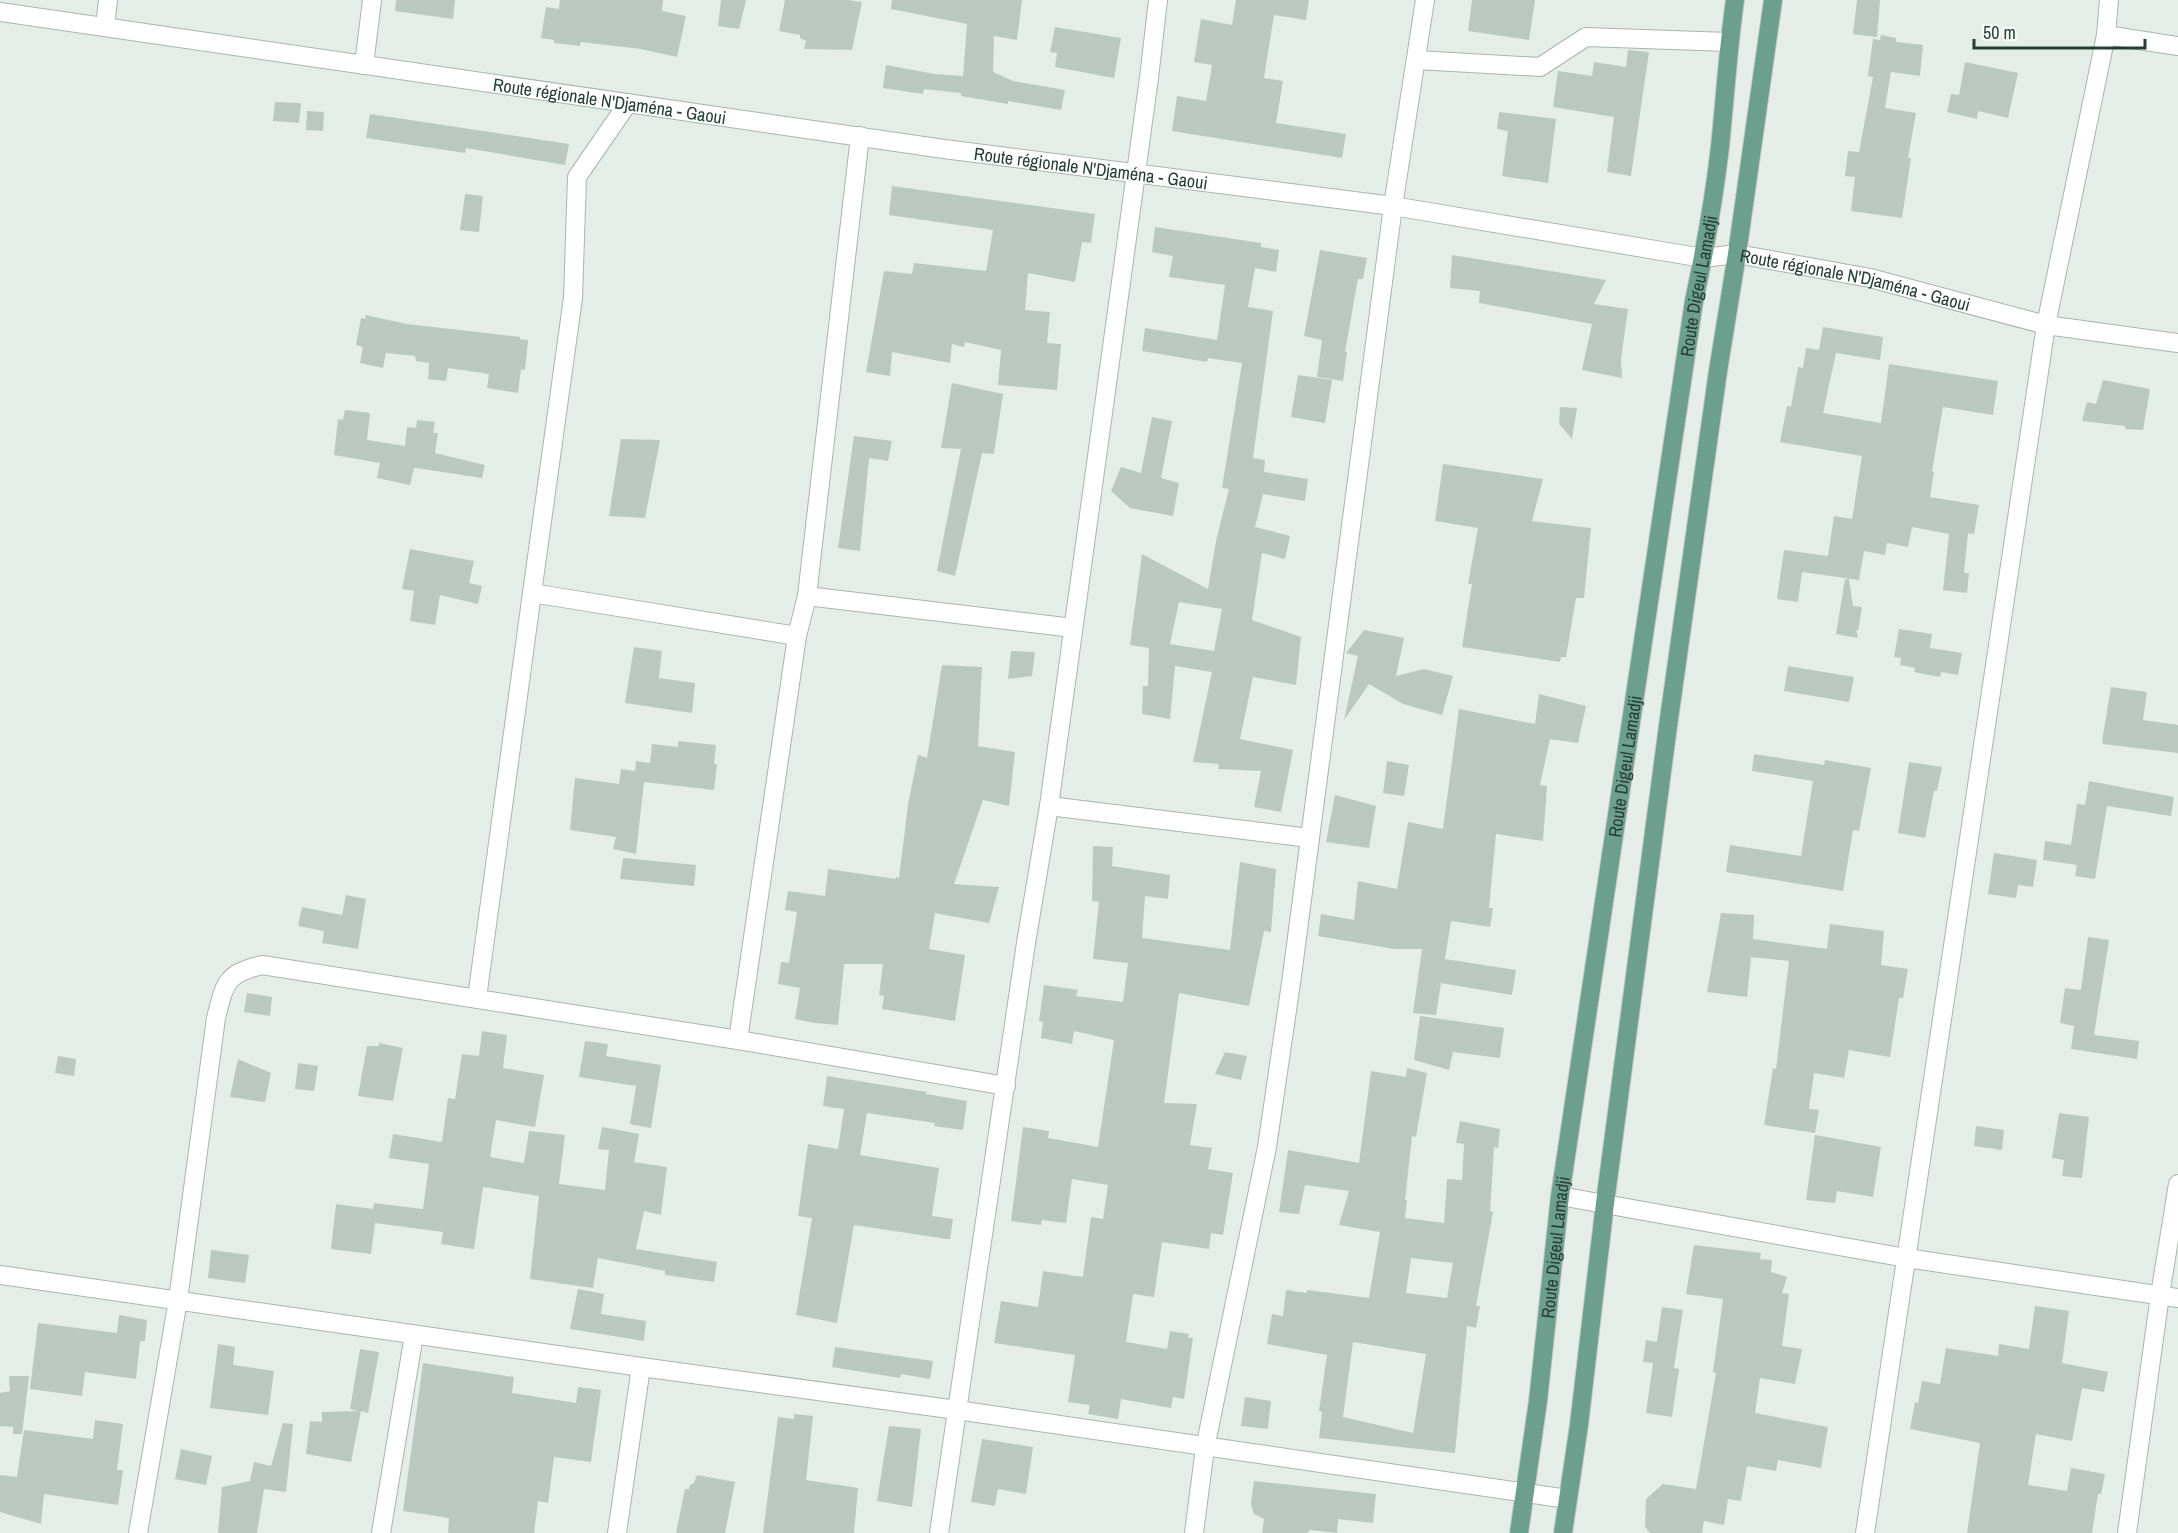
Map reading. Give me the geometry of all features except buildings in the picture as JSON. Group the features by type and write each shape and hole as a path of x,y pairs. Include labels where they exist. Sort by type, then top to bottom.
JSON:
{"main road":[{"name":"Route Digeul Lamadji","path":"1519,1533 1538,1401 1560,1196 1692,313 1703,258 1719,149 1735,0"},
{"name":"Route Digeul Lamadji","path":"1563,1533 1579,1425 1605,1203 1718,371 1773,0"}],"street":[{"path":"105,27 108,0"},
{"path":"364,65 372,0"},
{"path":"939,1533 1026,943 1049,806 1158,0"},
{"path":"1194,1533 1205,1448 1267,1147 1393,206 1425,0"},
{"path":"1865,1533 2046,325 2106,35 2109,0"},
{"name":"Route régionale N'Djaména - Gaoui","path":"0,12 860,136 1135,174 1393,206 1703,258 1737,254 1870,278 2046,325 2178,343"},
{"path":"2106,35 2178,46"},
{"path":"1417,60 1540,67 1586,38 1729,42"},
{"path":"477,999 573,298 577,177 628,103"},
{"path":"738,1040 797,636 807,596 860,136"},
{"path":"532,593 797,636"},
{"path":"807,596 1073,628"},
{"path":"1049,806 1310,838"},
{"path":"138,1533 178,1300 216,1018 224,986 240,970 262,965 738,1040 1006,1086"},
{"path":"2127,1533 2169,1297 2178,1184"},
{"path":"1560,1196 1905,1258 2169,1297"},
{"path":"0,1275 1568,1499"},
{"path":"381,1533 414,1335"},
{"path":"617,1533 640,1367"}]}
